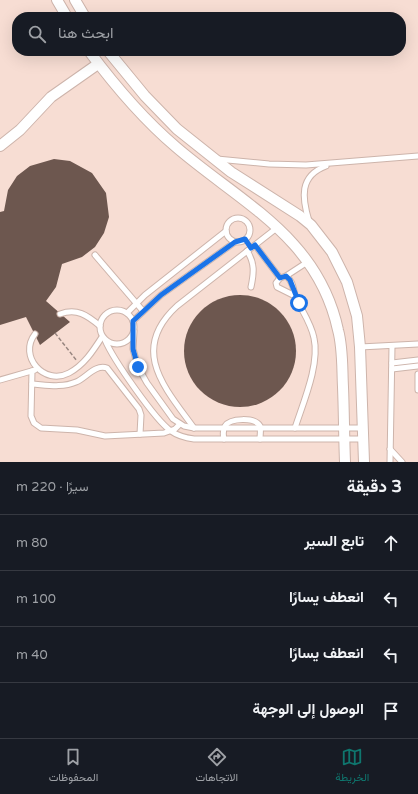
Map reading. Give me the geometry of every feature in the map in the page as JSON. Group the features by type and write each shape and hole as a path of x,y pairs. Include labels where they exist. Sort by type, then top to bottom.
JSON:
{"street":[{"path":"57,0 64,12"},
{"path":"75,0 82,12"},
{"path":"92,56 136,109 174,146 278,227 309,261 326,292 338,329 342,357 345,462"},
{"path":"112,56 160,113 212,158 273,200 300,216 311,225 332,252 347,282 356,309 360,347 364,462"},
{"path":"0,146 20,130 51,97 98,64"},
{"path":"261,213 273,200"}],"lane":[{"path":"212,158 287,165 330,164 418,156"},
{"path":"311,225 304,203 305,186 314,171 330,164"},
{"path":"127,313 136,303 226,231 230,221 237,218 244,220 250,229 245,239 235,242 178,282 133,321"},
{"path":"194,428 158,377 154,356 157,333 162,323 173,310 278,227"},
{"path":"226,231 228,238 235,242"},
{"path":"245,239 251,248 280,278"},
{"path":"251,248 254,268 251,287"},
{"path":"95,255 143,311"},
{"path":"295,296 277,288 276,283 280,278 286,276 309,261"},
{"path":"286,276 294,288 295,296 313,332 315,353 295,428"},
{"path":"100,326 104,316 112,311 122,311 127,313 133,321 133,349 142,375 173,419 180,424 194,428 362,428"},
{"path":"60,314 66,312 80,312 100,326 104,338 116,359 159,419 171,431 182,437 194,439 363,439"},
{"path":"104,338 115,345 120,345 129,340 134,331"},
{"path":"35,334 29,343 30,354 35,370 32,384 31,416 34,423 40,428 77,430 102,436 164,433 171,431 180,424"},
{"path":"0,380 35,370 57,376 68,374 88,358 104,338"},
{"path":"360,347 418,344"},
{"path":"390,462 392,346"},
{"path":"392,366 418,360"},
{"path":"392,366 418,366"},
{"path":"32,384 66,385 82,379 97,368 107,368 139,409 141,415 140,434"},
{"path":"418,374 418,390"},
{"path":"224,427 224,439"},
{"path":"260,428 260,439"},
{"path":"390,449 402,462"}],"path":[{"path":"55,333 80,365"}],"building":[{"path":"54,159 70,161 92,173 106,193 109,217 104,233 95,247 82,257 62,264 56,287 46,301 70,322 40,345 26,317 0,325 0,212 4,211 8,190 17,176 30,166"},
{"path":"240,295 251,296 261,300 271,305 279,312 286,320 291,330 295,340 295,362 291,372 286,382 279,390 271,397 261,402 251,406 240,407 229,406 219,402 209,397 201,390 194,382 189,372 185,362 184,351 185,340 189,330 194,320 201,312 209,305 219,300 229,296"}],"route":[{"path":"138,367 133,349 133,321 161,295 214,255 235,242 245,239 251,248 255,245 280,278 282,276 286,276 289,278 299,303"}]}
